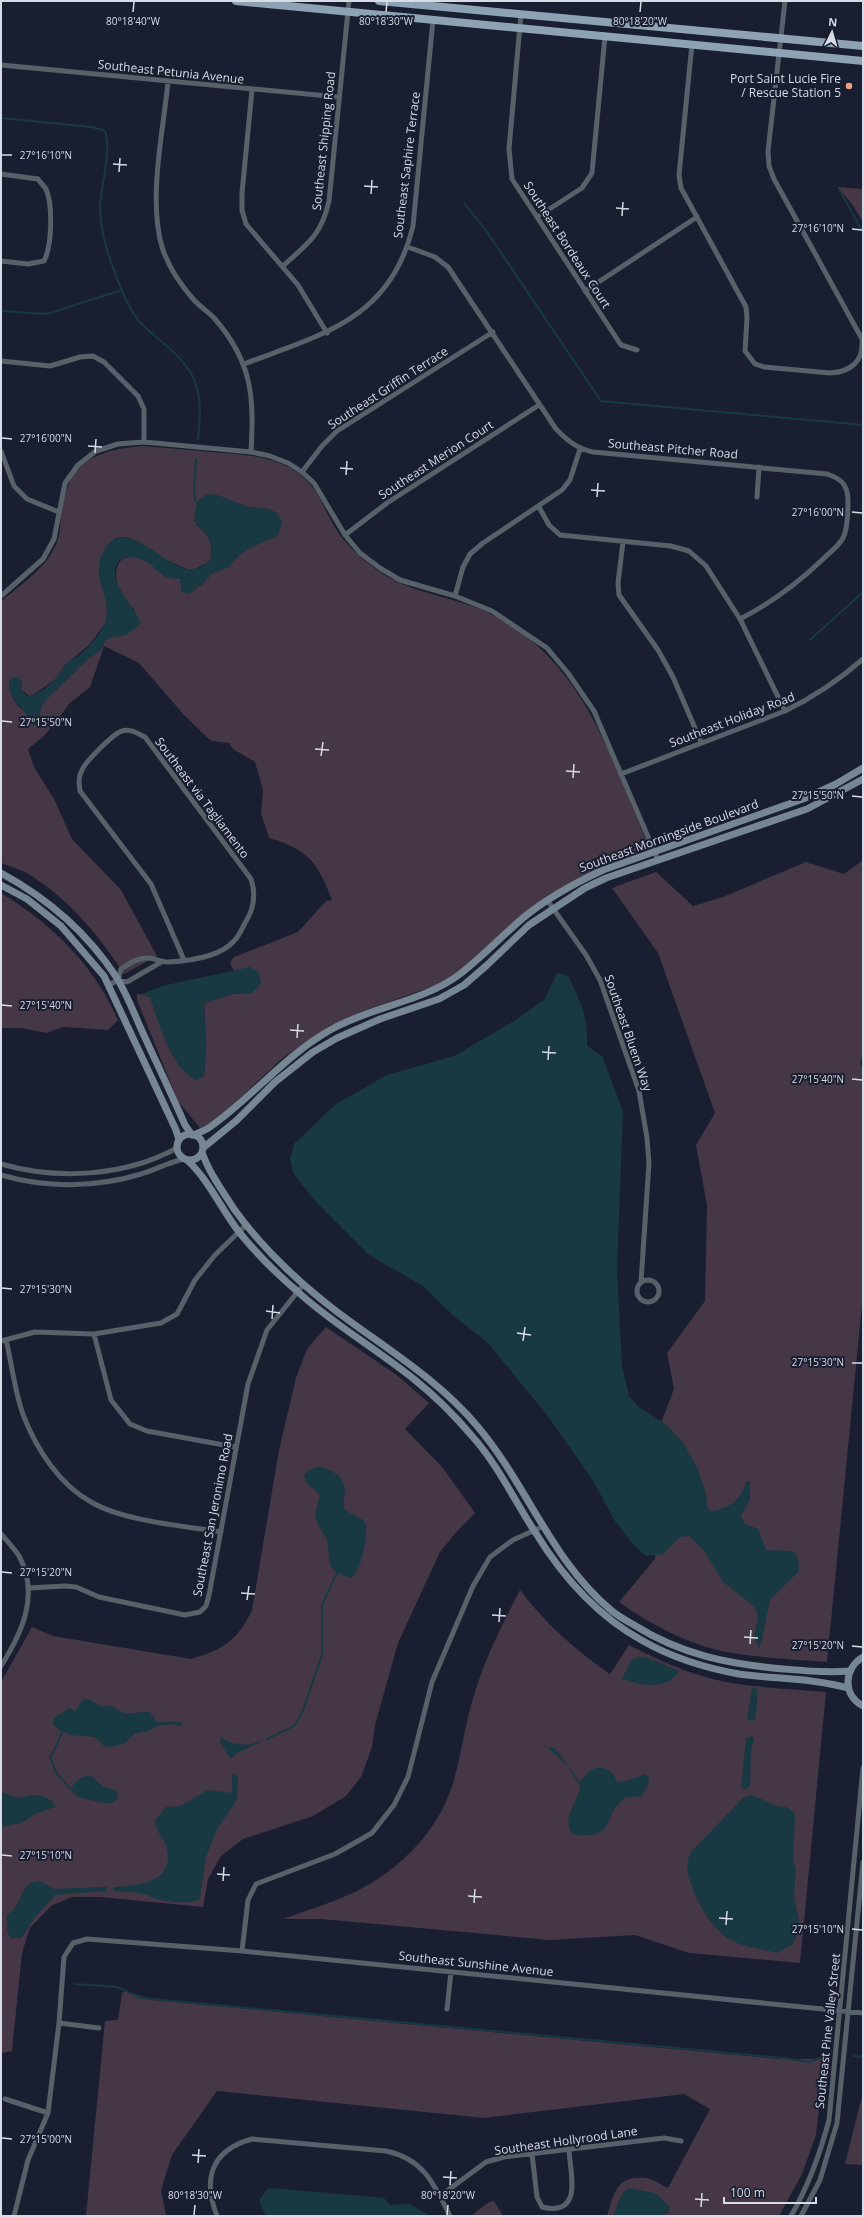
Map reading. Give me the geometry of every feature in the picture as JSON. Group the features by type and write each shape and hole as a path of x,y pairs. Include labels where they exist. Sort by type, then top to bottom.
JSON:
{"main road":[{"path":"236,1 863,61"},
{"path":"379,1 863,46"}],"street":[{"name":"Southeast Shipping Road","path":"283,266 318,233 326,216 329,201 349,1"},
{"path":"692,44 679,175 681,188 746,307 747,318 745,351 755,364 764,367 830,373 841,373 851,369 861,356 862,340 774,178 769,166 768,152 785,1"},
{"name":"Southeast Bordeaux Court","path":"521,14 508,149 512,179 621,345 637,350"},
{"name":"Southeast Saphire Terrace","path":"244,364 327,333 360,313 386,288 408,248 413,226 433,20"},
{"path":"537,217 582,188 592,173 605,36"},
{"name":"Southeast Petunia Avenue","path":"1,65 252,90 339,97"},
{"path":"168,82 155,199 157,225 163,248 175,275 194,300 215,319 233,343 244,364 251,394 253,414 251,452"},
{"path":"252,90 242,210 246,224 253,234 283,266 309,300 327,333"},
{"path":"1,174 38,180 46,189 51,239 49,252 44,261 28,264 1,261"},
{"path":"585,291 697,217"},
{"name":"Southeast Pitcher Road","path":"408,248 435,257 448,267 493,332 556,429 568,442 580,449 593,452 827,474 838,477 845,484 848,494 846,528 837,546 804,577 771,603 740,619"},
{"name":"Southeast Griffin Terrace","path":"302,472 322,446 337,431 493,332"},
{"path":"1,362 50,366 80,356 93,356 104,362 138,396 144,408 144,442"},
{"name":"Southeast Merion Court","path":"345,535 387,503 540,405"},
{"path":"1,596 43,559 54,540 65,483 78,465 96,451 118,444 144,442 251,452 270,456 288,463 302,472 314,484 345,535 360,553 380,568 400,580 455,596 492,611 547,648 584,694 594,711 658,860"},
{"path":"455,596 463,567 470,554 483,543 539,507 566,486 570,480 580,449"},
{"path":"1,451 14,486 27,499 59,512"},
{"path":"756,497 759,467"},
{"path":"539,507 549,525 560,535 670,546 689,551 706,566 740,619 786,711"},
{"path":"623,542 618,583 619,595 623,603 658,650 673,677 702,742"},
{"name":"Southeast Holiday Road","path":"621,774 786,711 811,699 863,659"},
{"name":"Southeast via Tagliamento","path":"118,980 121,969 139,959 149,958 163,961 184,960 200,958 219,951 234,942 250,916 255,890 251,879 145,738 134,731 123,730 115,734 82,769 79,781 80,791 151,884 184,960"},
{"path":"861,770 863,779"},
{"name":"Southeast Morningside Boulevard","path":"193,1135 208,1128 231,1111 269,1075 315,1040 333,1029 361,1016 436,989 463,972 524,918 547,900 582,880 603,870 759,815 816,793 861,770"},
{"name":"Southeast Morningside Boulevard","path":"202,1150 237,1120 275,1082 313,1052 364,1026 439,1000 468,981 529,925 586,888 606,878 761,823 807,809 863,779"},
{"path":"759,815 761,823"},
{"path":"1,873 32,890 66,916 92,946 118,980 185,1125 193,1135 200,1139 207,1166 246,1225 271,1254 303,1285 420,1371 478,1426 513,1475 564,1559 581,1580 612,1611 646,1633 678,1648 712,1659 741,1665 830,1673 849,1671"},
{"path":"1,885 27,899 61,926 104,976 176,1130 179,1140 177,1148 179,1155 197,1169 239,1232 298,1292 332,1320 415,1380 472,1436 507,1483 534,1531 575,1587 608,1618 642,1641 680,1659 711,1668 740,1674 827,1682 848,1688"},
{"name":"Southeast Bluem Way","path":"547,900 586,955 600,980 639,1091 647,1138 649,1163 641,1282 637,1288 639,1298 649,1302 656,1299 659,1292 655,1282 648,1280 641,1282"},
{"name":"Southeast via Tagliamento","path":"109,985 118,980 127,982 163,961"},
{"path":"463,972 468,981"},
{"path":"361,1016 364,1026"},
{"path":"269,1075 275,1082"},
{"path":"179,1140 183,1136 193,1135"},
{"path":"1,1164 39,1173 88,1174 134,1165 177,1148"},
{"path":"1,1175 38,1183 88,1184 138,1175 196,1158 202,1150"},
{"path":"134,1165 138,1175"},
{"path":"21,1180 24,1170"},
{"path":"76,1184 80,1173"},
{"path":"221,1532 131,1517 91,1502 60,1478 36,1443 24,1416 4,1341 34,1332 94,1334 161,1323 177,1314 195,1280 216,1255 246,1225"},
{"name":"Southeast San Jeronimo Road","path":"29,1588 65,1586 76,1587 99,1597 185,1615 200,1612 206,1606 221,1532 235,1446 248,1384 267,1330 303,1285"},
{"path":"94,1334 111,1400 130,1424 147,1431 235,1446"},
{"path":"242,1951 248,1900 256,1884 335,1854 372,1833 394,1805 408,1777 432,1682 473,1586 490,1557 513,1540 544,1526"},
{"path":"1,1534 18,1554 24,1566 29,1588 27,1609 22,1629 1,1666"},
{"path":"863,1657 853,1665 849,1671 848,1688 852,1697 863,1706"},
{"name":"Southeast Pine Valley Street","path":"791,2216 812,2176 827,2128 832,2094 863,1768"},
{"name":"Southeast Pine Valley Street","path":"801,2216 820,2180 837,2123 862,1889 863,1862"},
{"path":"852,1888 862,1889"},
{"name":"Southeast Sunshine Avenue","path":"59,2023 64,1957 73,1943 87,1940 242,1951 863,2013"},
{"path":"447,2008 451,1972"},
{"path":"14,2216 28,2160 48,2113 59,2023 99,2028"},
{"path":"5,2099 48,2113"},
{"name":"Southeast Hollyrood Lane","path":"440,2196 486,2162 504,2157 664,2138 681,2141"},
{"path":"217,2216 209,2189 210,2178 216,2162 236,2143 252,2139 386,2151 402,2154 415,2162 440,2196 450,2216"},
{"path":"532,2154 537,2197 542,2207 552,2212 563,2211 569,2205 573,2194 569,2150"}],"shaded area":[{"path":"837,187 863,189 863,222 852,204"},
{"path":"144,446 238,454 265,458 278,462 301,475 311,485 339,534 359,556 377,570 390,578 418,590 462,603 491,614 523,634 550,658 572,685 591,716 608,748 650,849 602,866 547,896 457,972 434,986 363,1011 331,1025 283,1058 229,1108 207,1125 200,1128 178,1101 137,1000 137,994 150,996 163,1034 204,1075 206,1051 204,1003 232,994 252,993 234,971 230,963 234,957 298,932 326,901 332,900 322,876 303,853 269,838 261,813 263,790 255,762 233,749 229,743 211,741 184,715 139,663 104,646 90,687 70,703 45,735 28,749 34,767 54,799 72,839 121,890 157,956 124,974 93,931 56,893 27,873 1,863 1,601 33,575 53,551 60,530 62,509 66,491 74,475 81,466 110,451","holes":["232,501 248,507 270,509 278,536 258,544 244,552 238,556 229,567 212,573 202,585 198,586 194,590 182,592 180,579 165,576 151,564 139,558 128,557 119,563 116,576 118,585 125,599 135,610 106,639 101,650 88,659 49,696 41,707 39,718 33,726 29,716 18,706 11,695 22,682 22,690 30,697 56,679 64,666 90,644 106,622 115,538 126,537 139,542 162,558 187,569 195,569 210,561 212,550 207,536 196,524"]},
{"path":"863,860 863,1055 860,1063 863,1070 863,1294 827,1662 738,1654 697,1644 670,1633 619,1602 655,1559 661,1423 674,1389 667,1353 705,1301 707,1205 696,1145 715,1113 658,953 612,888 656,872 693,906 723,897 806,862 844,874"},
{"path":"1,893 20,905 54,932 84,964 97,981 118,1020 108,1030 63,1027 46,1033 22,1028 1,1028"},
{"path":"326,1327 398,1376 429,1403 405,1429 443,1468 475,1513 458,1530 440,1552 398,1643 375,1725 372,1747 361,1777 346,1796 313,1816 243,1839 221,1856 208,1879 203,1907 100,1897 72,1897 51,1906 30,1928 22,1953 12,2051 1,2053 1,1682 32,1627 53,1636 191,1659 212,1652 235,1636 247,1620 252,1610 279,1450 296,1378 307,1349"},
{"path":"520,1590 540,1614 562,1636 585,1656 610,1674 629,1645 652,1657 700,1676 750,1686 826,1692 800,1963 689,1953 635,1935 550,1940 321,1919 283,1919 341,1898 373,1882 411,1852 432,1827 448,1798 453,1783 479,1679 495,1640"},
{"path":"127,1991 152,2000 779,2059 825,2059 816,2135 802,2174 779,2216 607,2216 614,2194 622,2183 628,2180 645,2178 668,2188 710,2109 684,2094 484,2118 217,2091 172,2155 161,2190 166,2216 86,2216 105,2021 118,2020 122,1993"},
{"path":"863,2092 863,2165 845,2164"},
{"path":"494,2201 503,2216 471,2216 489,2202"}],"water":[{"path":"208,494 218,495 248,507 270,509 278,514 282,522 278,536 258,544 244,552 233,561 229,567 212,573 202,585 198,586 190,594 182,592 180,579 165,576 145,561 130,557 121,559 115,568 115,576 118,585 139,618 141,624 126,635 106,639 101,650 88,659 44,702 41,707 39,722 33,726 27,715 14,700 9,688 9,681 13,677 18,677 22,682 22,690 27,696 31,696 46,687 57,677 66,664 84,651 99,634 106,620 107,611 99,576 101,558 106,547 114,539 124,538 134,540 146,546 179,566 191,569 203,566 210,561 212,547 208,538 194,520 197,501"},
{"path":"250,967 259,972 261,984 252,993 232,994 204,1003 206,1051 204,1076 197,1080 188,1075 173,1056 167,1044 150,997 140,995 162,986"},
{"path":"557,973 568,976 573,985 585,1018 587,1046 602,1056 623,1111 617,1270 622,1366 629,1396 639,1407 667,1425 684,1444 698,1469 706,1494 708,1508 711,1511 729,1506 741,1494 746,1482 750,1481 750,1500 741,1515 745,1524 758,1529 766,1550 792,1551 798,1557 799,1571 770,1600 759,1648 754,1637 758,1616 754,1606 723,1582 703,1549 689,1536 680,1537 663,1554 646,1556 632,1543 615,1521 592,1479 547,1415 487,1342 454,1316 423,1286 369,1255 316,1202 293,1173 290,1159 294,1144 336,1104 387,1075 454,1056 514,1021 544,1000"},
{"path":"317,1467 332,1471 340,1477 345,1486 345,1510 363,1520 366,1524 366,1536 361,1562 355,1575 351,1578 337,1573 330,1565 327,1540 318,1525 315,1515 319,1494 306,1482 304,1475 309,1470"},
{"path":"640,1657 651,1659 679,1671 668,1682 661,1684 653,1685 637,1683 622,1679 632,1659"},
{"path":"756,1687 757,1699 755,1719 751,1721 747,1719 752,1688"},
{"path":"88,1699 102,1707 109,1705 125,1713 131,1714 150,1712 157,1722 183,1722 180,1727 175,1724 157,1726 148,1731 135,1734 123,1744 110,1747 104,1746 94,1737 71,1735 59,1730 53,1725 54,1718 70,1708 75,1711 83,1700"},
{"path":"751,1736 754,1738 751,1751 750,1786 745,1789 741,1788 746,1738"},
{"path":"221,1737 232,1743 247,1745 267,1739 237,1753 231,1759 220,1743"},
{"path":"547,1747 555,1748 580,1782 590,1771 595,1768 603,1768 613,1775 617,1782 623,1782 646,1774 649,1777 647,1787 641,1796 629,1797 622,1800 616,1807 603,1831 597,1834 574,1835 568,1823 571,1811 579,1793 580,1786 566,1764"},
{"path":"234,1773 238,1776 237,1800 217,1829 206,1857 200,1899 192,1902 172,1902 157,1899 141,1893 113,1891 114,1887 143,1884 160,1876 165,1869 168,1860 167,1849 157,1829 155,1821 166,1807 181,1806 207,1790 232,1793 232,1775"},
{"path":"87,1776 93,1777 103,1787 116,1790 118,1795 114,1802 107,1804 76,1796 70,1788 79,1779"},
{"path":"1,1792 18,1798 33,1795 43,1796 52,1801 55,1807 37,1813 21,1823 1,1827"},
{"path":"752,1795 775,1805 789,1808 795,1814 793,1861 796,1869 794,1895 799,1920 798,1933 793,1944 778,1953 742,1945 723,1935 704,1912 694,1892 687,1871 690,1853 744,1797"},
{"path":"40,1881 54,1889 107,1887 107,1891 56,1895 35,1917 22,1938 11,1938 7,1932 7,1915 19,1902 24,1889 34,1882"},
{"path":"272,2188 384,2198 390,2205 410,2204 430,2216 266,2216 259,2201 267,2189"},
{"path":"629,2188 655,2193 670,2207 668,2213 660,2216 613,2216 621,2196"}],"waterway":[{"path":"1,118 92,127 105,131 107,139 107,158 101,197 100,217 106,248 128,304 135,316 145,327 170,348 191,373 195,382 200,403 198,439"},
{"path":"840,191 863,232"},
{"path":"464,203 487,232 601,401 863,425"},
{"path":"1,311 47,314 122,290"},
{"path":"195,501 194,486 196,459"},
{"path":"810,640 863,592"},
{"path":"267,1739 294,1726 302,1713 322,1655 322,1605 337,1573"},
{"path":"55,1749 62,1732"},
{"path":"54,1751 50,1757 57,1774 70,1788"},
{"path":"799,1924 807,1925"},
{"path":"75,1984 117,1987 141,1998 783,2058 809,2062 825,2056"},
{"path":"854,2056 863,2057"}],"place":[{"name":"Port Saint Lucie Fire / Rescue Station 5","path":"849,86"}]}
